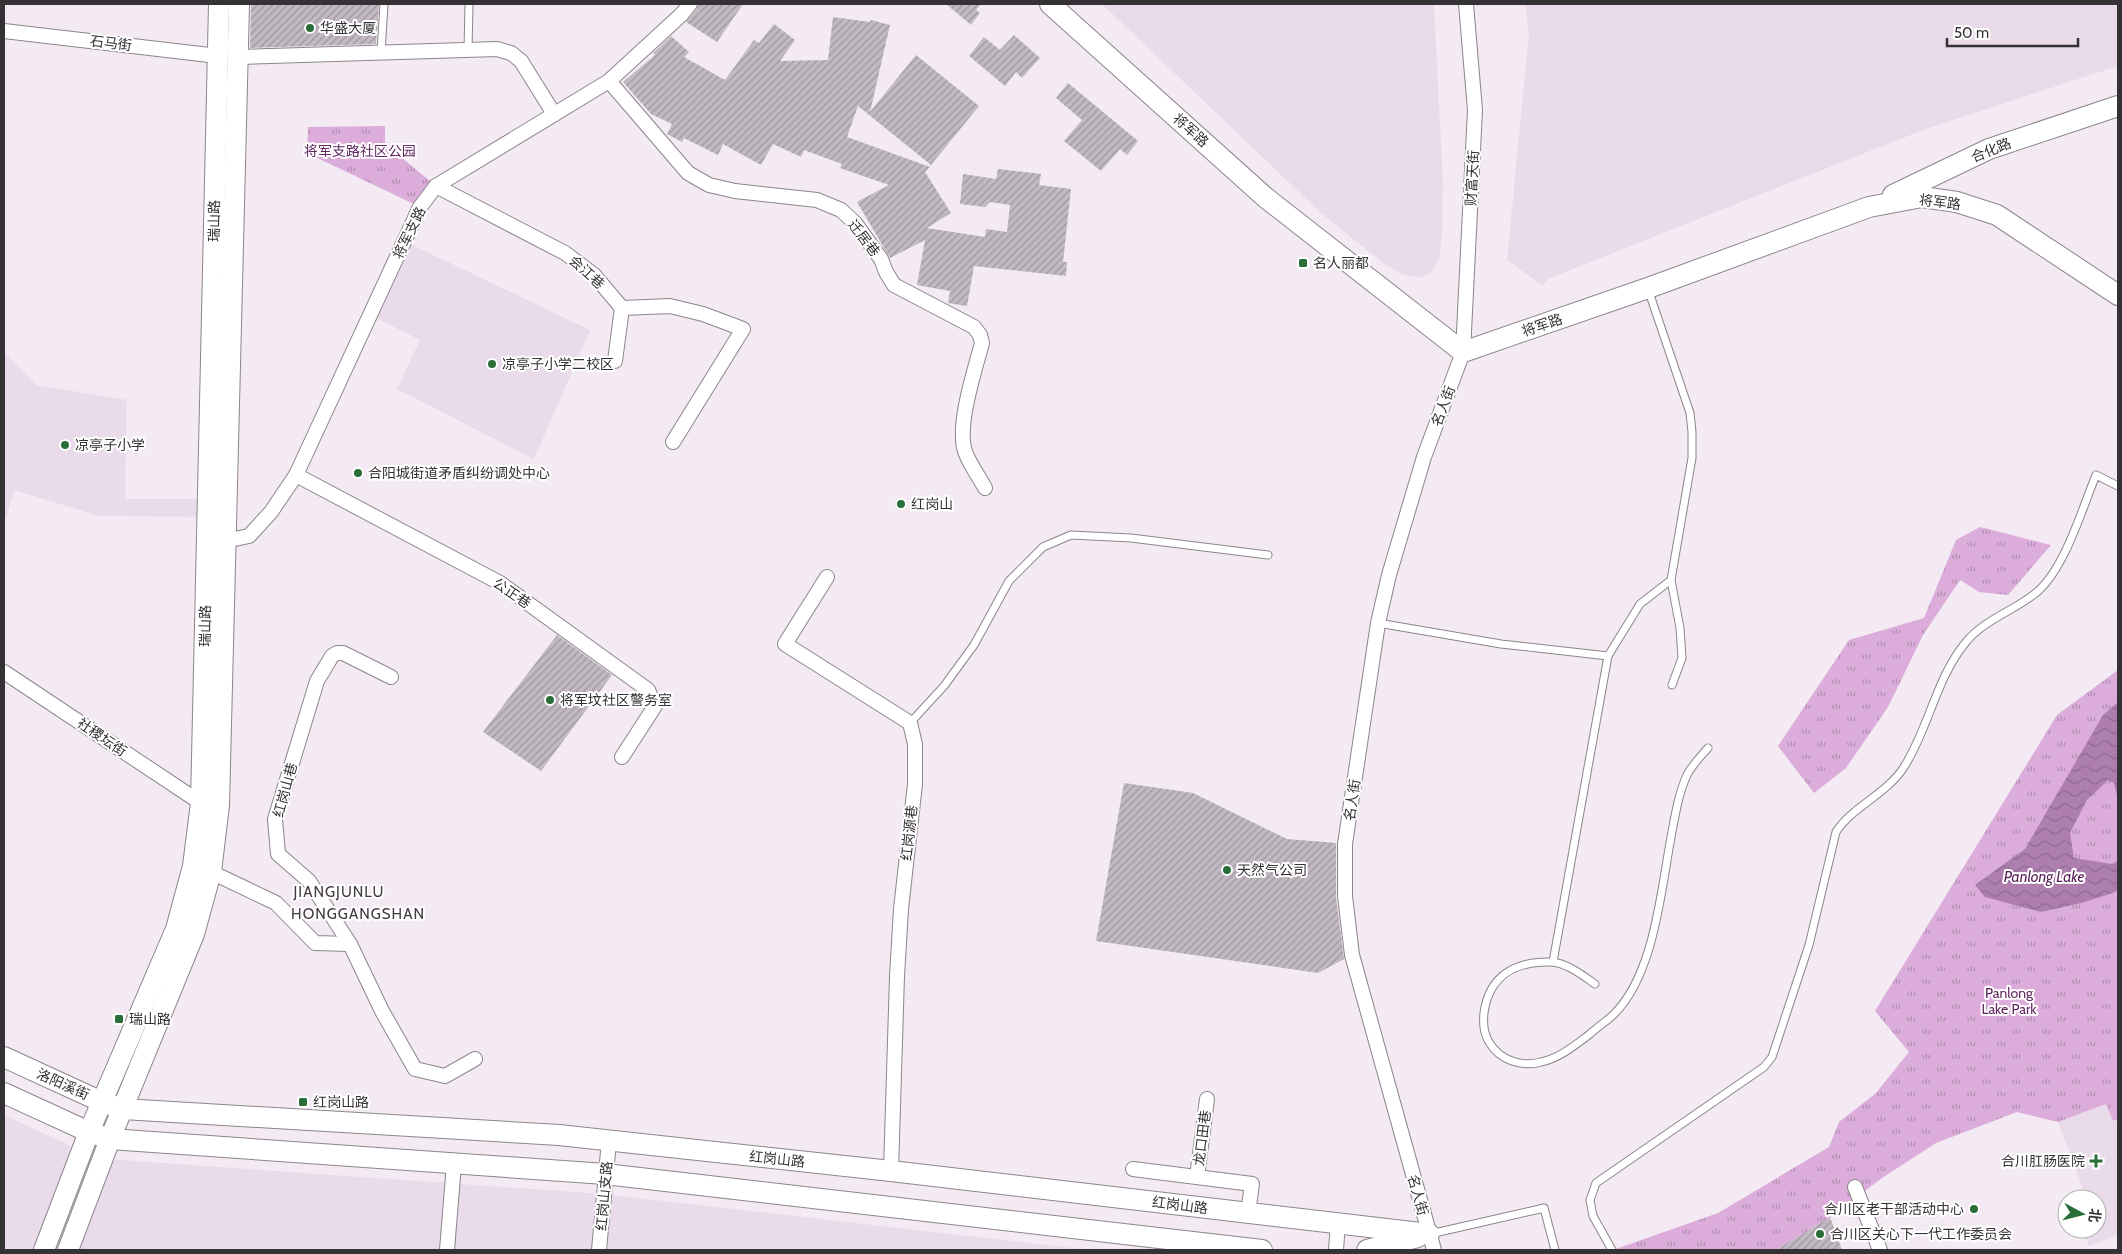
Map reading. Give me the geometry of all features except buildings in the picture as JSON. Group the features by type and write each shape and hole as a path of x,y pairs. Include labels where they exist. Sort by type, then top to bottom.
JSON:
{"main road":[{"name":"瑞山路","path":"68,1250 110,1140 194,934 211,872 219,805 226,541 227,56 220,4"},
{"name":"瑞山路","path":"44,1250 89,1132 176,929 193,866 201,803 227,56 239,4"},
{"name":"将军路","path":"1050,4 1266,198 1463,352 1648,288 1869,207 1922,197 1957,202 1997,215 2118,294"},
{"name":"合化路","path":"1869,207 1989,148 2118,106"},
{"name":"洛阳溪街","path":"4,1057 102,1102 123,1109"},
{"path":"4,1093 110,1140 605,1174 1262,1250"},
{"name":"红岗山路","path":"123,1109 559,1135 1338,1223 1431,1242"},
{"name":"红岗山路","path":"1366,1250 1431,1242"}],"street":[{"name":"将军支路","path":"226,541 249,536 271,512 296,475 420,207 436,186 609,81 682,14 690,4"},
{"name":"财富天街","path":"1463,352 1475,110 1466,4"},
{"name":"石马街","path":"4,31 227,56 497,49 512,53 521,61 554,114"},
{"name":"迁居巷","path":"609,81 688,173 709,185 735,191 817,200 841,210 855,223 881,259 894,285 974,327 980,335 982,343 966,406 962,434 965,453 985,488"},
{"name":"会江巷","path":"436,186 565,253 594,275 622,308"},
{"path":"615,360 622,308 670,306 703,314 742,329 672,442"},
{"name":"名人街","path":"1431,1242 1352,955 1345,896 1346,844 1378,624 1389,575 1424,456 1463,352"},
{"name":"公正巷","path":"296,475 500,583 648,690 655,706 622,757"},
{"path":"827,577 785,644 910,723"},
{"name":"红岗山巷","path":"391,677 343,653 337,653 332,656 317,681 275,819 278,854 309,881 350,944 382,1010 415,1069 445,1076 475,1060"},
{"name":"社稷坛街","path":"4,672 201,803"},
{"name":"红岗源巷","path":"891,1171 901,909 915,784 915,744 910,723"},
{"path":"211,872 276,903 315,943 350,944"},
{"name":"龙口田巷","path":"1197,1177 1207,1099"},
{"name":"红岗山支路","path":"599,1250 609,1141"},
{"path":"447,1250 454,1164"},
{"name":"龙口田巷","path":"1133,1169 1252,1184 1248,1213"},
{"path":"1855,1186 1880,1250"},
{"path":"1336,1250 1338,1223"}],"lane":[{"path":"381,53 384,4"},
{"path":"468,50 469,4"},
{"path":"1648,288 1690,413 1692,432 1692,458 1671,580 1680,628 1682,658 1672,685"},
{"path":"1612,1250 1593,1216 1590,1200 1596,1183 1764,1067 1772,1057 1809,945 1836,832 1844,820 1882,791 1904,768 1922,732 1950,666 1966,642 1986,624 2038,592 2054,571 2068,544 2096,475 2118,486"},
{"path":"910,723 944,686 974,645 1010,581 1043,547 1071,535 1131,538 1268,555"},
{"path":"1553,962 1608,656 1640,604 1671,580"},
{"path":"1378,624 1501,644 1608,656"},
{"path":"1595,984 1573,969 1553,962 1521,965 1498,978 1486,996 1483,1023 1488,1042 1503,1057 1516,1064 1535,1064 1552,1060 1569,1050 1615,1014 1634,986 1650,950 1678,799 1688,773 1708,748"},
{"name":"红岗山路","path":"1431,1242 1544,1208 1555,1250"}],"shaded area":[{"path":"1102,4 1434,4 1443,183 1442,236 1439,259 1431,272 1420,278 1401,274 1383,263 1321,213"},
{"path":"1525,4 2118,4 2118,66 1923,130 1550,278 1542,285 1507,260 1529,33"},
{"name":"凉亭子小学二校区","path":"404,241 590,330 534,459 397,389 420,340 370,315"},
{"name":"凉亭子小学","path":"4,352 36,385 127,400 125,499 208,499 208,517 99,516 14,490 4,526"},
{"name":"合川肛肠医院","path":"2106,1104 2113,1121 2118,1119 2118,1235 2089,1246 2086,1239 2107,1239 2107,1189 2083,1189 2058,1122"},
{"path":"4,1115 82,1151 106,1159 603,1194 1090,1250 4,1250"}],"green space":[{"name":"将军支路社区公园","path":"385,126 385,144 436,186 420,207 307,153 308,127"},
{"path":"1980,527 2051,545 2008,595 1979,592 1960,580 1923,635 1888,707 1846,768 1814,793 1778,746 1849,640 1924,618 1956,540"},
{"name":"Panlong Lake Park","path":"2118,670 2118,1119 2113,1121 2106,1104 2058,1122 2017,1112 1936,1143 1882,1178 1830,1217 1776,1250 1613,1250 1718,1213 1829,1147 1839,1122 1875,1094 1909,1052 1875,1011 2057,715"}],"water":[{"name":"Panlong Lake","path":"2118,702 2118,800 2114,783 2108,780 2087,800 2070,833 2074,858 2112,864 2118,861 2118,890 2081,903 2041,912 1985,897 1975,885 2025,849 2103,715"}],"place":[{"name":"华盛大厦","path":"310,28"},
{"name":"名人丽都","path":"1303,263"},
{"name":"凉亭子小学二校区","path":"492,364"},
{"name":"凉亭子小学","path":"65,445"},
{"name":"合阳城街道矛盾纠纷调处中心","path":"358,473"},
{"name":"红岗山","path":"901,504"},
{"name":"将军坟社区警务室","path":"550,700"},
{"name":"天然气公司","path":"1227,870"},
{"name":"瑞山路","path":"119,1019"},
{"name":"红岗山路","path":"303,1102"},
{"name":"合川肛肠医院","path":"2096,1161"},
{"name":"合川区老干部活动中心","path":"1974,1209"},
{"name":"合川区关心下一代工作委员会","path":"1820,1234"}],"district":[{"name":"JIANGJUNLU","path":"339,892"},
{"name":"HONGGANGSHAN","path":"358,914"}]}
